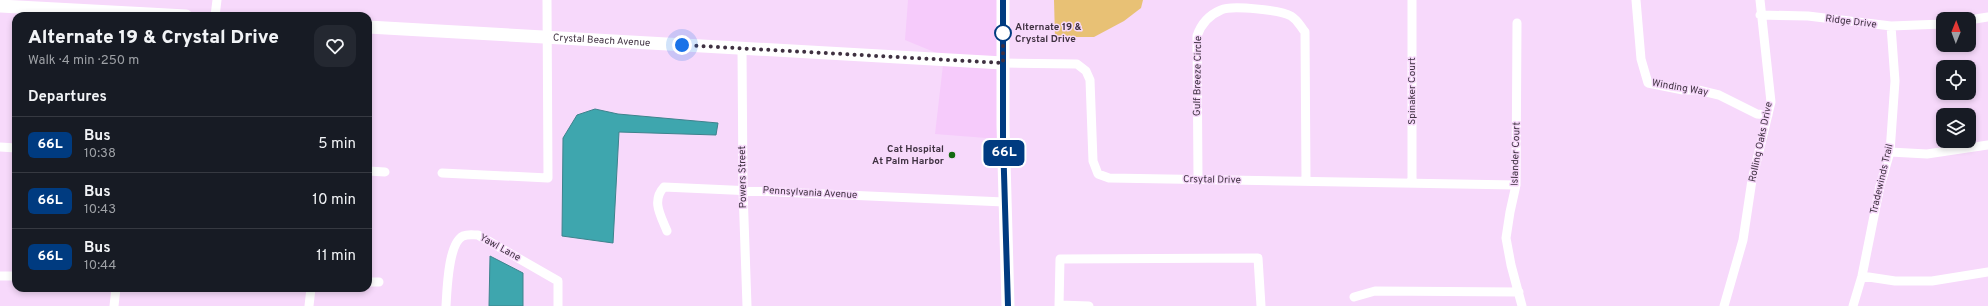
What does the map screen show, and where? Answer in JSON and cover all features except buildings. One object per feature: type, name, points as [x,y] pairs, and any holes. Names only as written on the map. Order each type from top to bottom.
[{"type":"street","points":[[216,12],[217,0]]},
{"type":"street","points":[[442,173],[548,178],[547,0]]},
{"type":"street","points":[[1003,0],[1004,202],[1008,306]]},
{"type":"street","name":"Spinaker Court","points":[[1412,0],[1412,182]]},
{"type":"street","name":"Winding Way","points":[[1636,0],[1641,59],[1648,83],[1683,90],[1698,90],[1719,95],[1757,114],[1768,115]]},
{"type":"street","name":"Rolling Oaks Drive","points":[[1724,306],[1743,240],[1752,180],[1771,102],[1770,80],[1760,15],[1760,0]]},
{"type":"street","points":[[0,6],[99,12]]},
{"type":"street","name":"Gulf Breeze Circle","points":[[1198,179],[1197,36],[1200,27],[1205,20],[1222,9],[1264,9],[1279,10],[1290,15],[1299,22],[1305,32],[1306,181]]},
{"type":"street","name":"Ridge Drive","points":[[1760,15],[1808,16],[1891,26],[1936,24]]},
{"type":"street","points":[[1976,19],[1988,17]]},
{"type":"street","name":"Islander Court","points":[[1517,23],[1516,185],[1506,238],[1511,265],[1522,306]]},
{"type":"street","name":"Crystal Beach Avenue","points":[[372,26],[1003,63]]},
{"type":"street","name":"Tradewinds Trail","points":[[1853,306],[1862,276],[1880,186],[1890,152],[1895,87],[1891,26]]},
{"type":"street","name":"Powers Street","points":[[742,48],[743,190],[747,306]]},
{"type":"street","name":"Crsytal Drive","points":[[1003,63],[1077,64],[1086,71],[1090,80],[1092,161],[1098,174],[1109,178],[1412,182],[1516,185]]},
{"type":"street","points":[[1890,152],[1927,154],[1988,145]]},
{"type":"street","points":[[0,147],[12,148]]},
{"type":"street","points":[[372,171],[385,172]]},
{"type":"street","name":"Pennsylvania Avenue","points":[[667,231],[656,205],[658,194],[664,187],[1004,202]]},
{"type":"street","name":"Yawl Lane","points":[[446,306],[454,246],[462,236],[470,234],[478,235],[558,281],[558,306]]},
{"type":"street","points":[[1089,306],[1059,305],[1060,259],[1258,258],[1261,306]]},
{"type":"street","points":[[1862,276],[1895,281],[1932,281],[1988,272]]},
{"type":"street","points":[[0,276],[12,276]]},
{"type":"street","points":[[372,282],[380,282]]},
{"type":"street","points":[[1354,298],[1375,291],[1519,292]]},
{"type":"street","points":[[114,306],[116,292]]},
{"type":"street","points":[[309,306],[311,292]]},
{"type":"shaded area","points":[[908,0],[998,0],[998,58],[939,54],[905,40]]},
{"type":"shaded area","points":[[1054,0],[1143,0],[1141,8],[1124,21],[1094,37],[1055,37]]},
{"type":"shaded area","points":[[943,65],[998,69],[999,139],[935,134]]},
{"type":"shaded area","points":[[595,109],[618,114],[718,123],[716,135],[619,132],[613,243],[562,236],[563,138],[577,115]]},
{"type":"shaded area","points":[[490,256],[523,273],[523,306],[489,306]]},
{"type":"bus line","name":"66L","points":[[1003,0],[1004,202],[1008,306]]},
{"type":"place","name":"Alternate 19 & Crystal Drive","points":[[1003,33]]},
{"type":"place","name":"Cat Hospital At Palm Harbor","points":[[952,155]]},
{"type":"route","points":[[682,45],[1003,63],[1003,31],[1003,33]]}]
